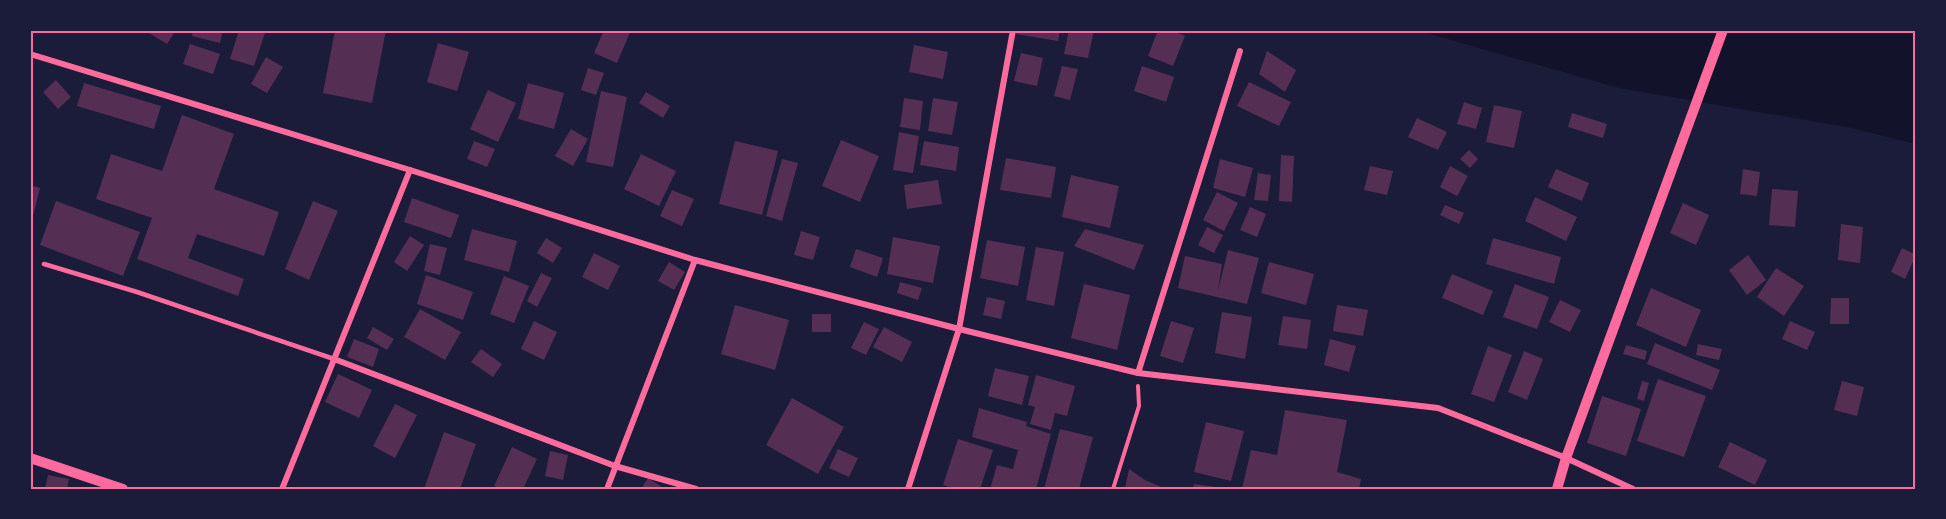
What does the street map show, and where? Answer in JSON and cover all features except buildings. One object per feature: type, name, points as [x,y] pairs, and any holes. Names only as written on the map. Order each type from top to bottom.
[{"type":"street","points":[[908,489],[959,329],[1013,30]]},
{"type":"street","points":[[1557,489],[1566,458],[1723,30]]},
{"type":"street","points":[[1138,373],[1240,51]]},
{"type":"street","points":[[30,54],[695,260],[959,329],[1138,373],[1438,408],[1566,458],[1633,489]]},
{"type":"street","points":[[282,489],[410,170]]},
{"type":"street","points":[[607,489],[695,260]]},
{"type":"street","points":[[334,359],[615,466],[696,489]]},
{"type":"street","points":[[30,458],[123,489]]},
{"type":"lane","points":[[44,264],[137,291],[334,359]]},
{"type":"path","points":[[1113,489],[1139,406],[1138,373]]},
{"type":"shaded area","points":[[1416,30],[1916,30],[1916,144],[1852,128],[1619,88]]}]
